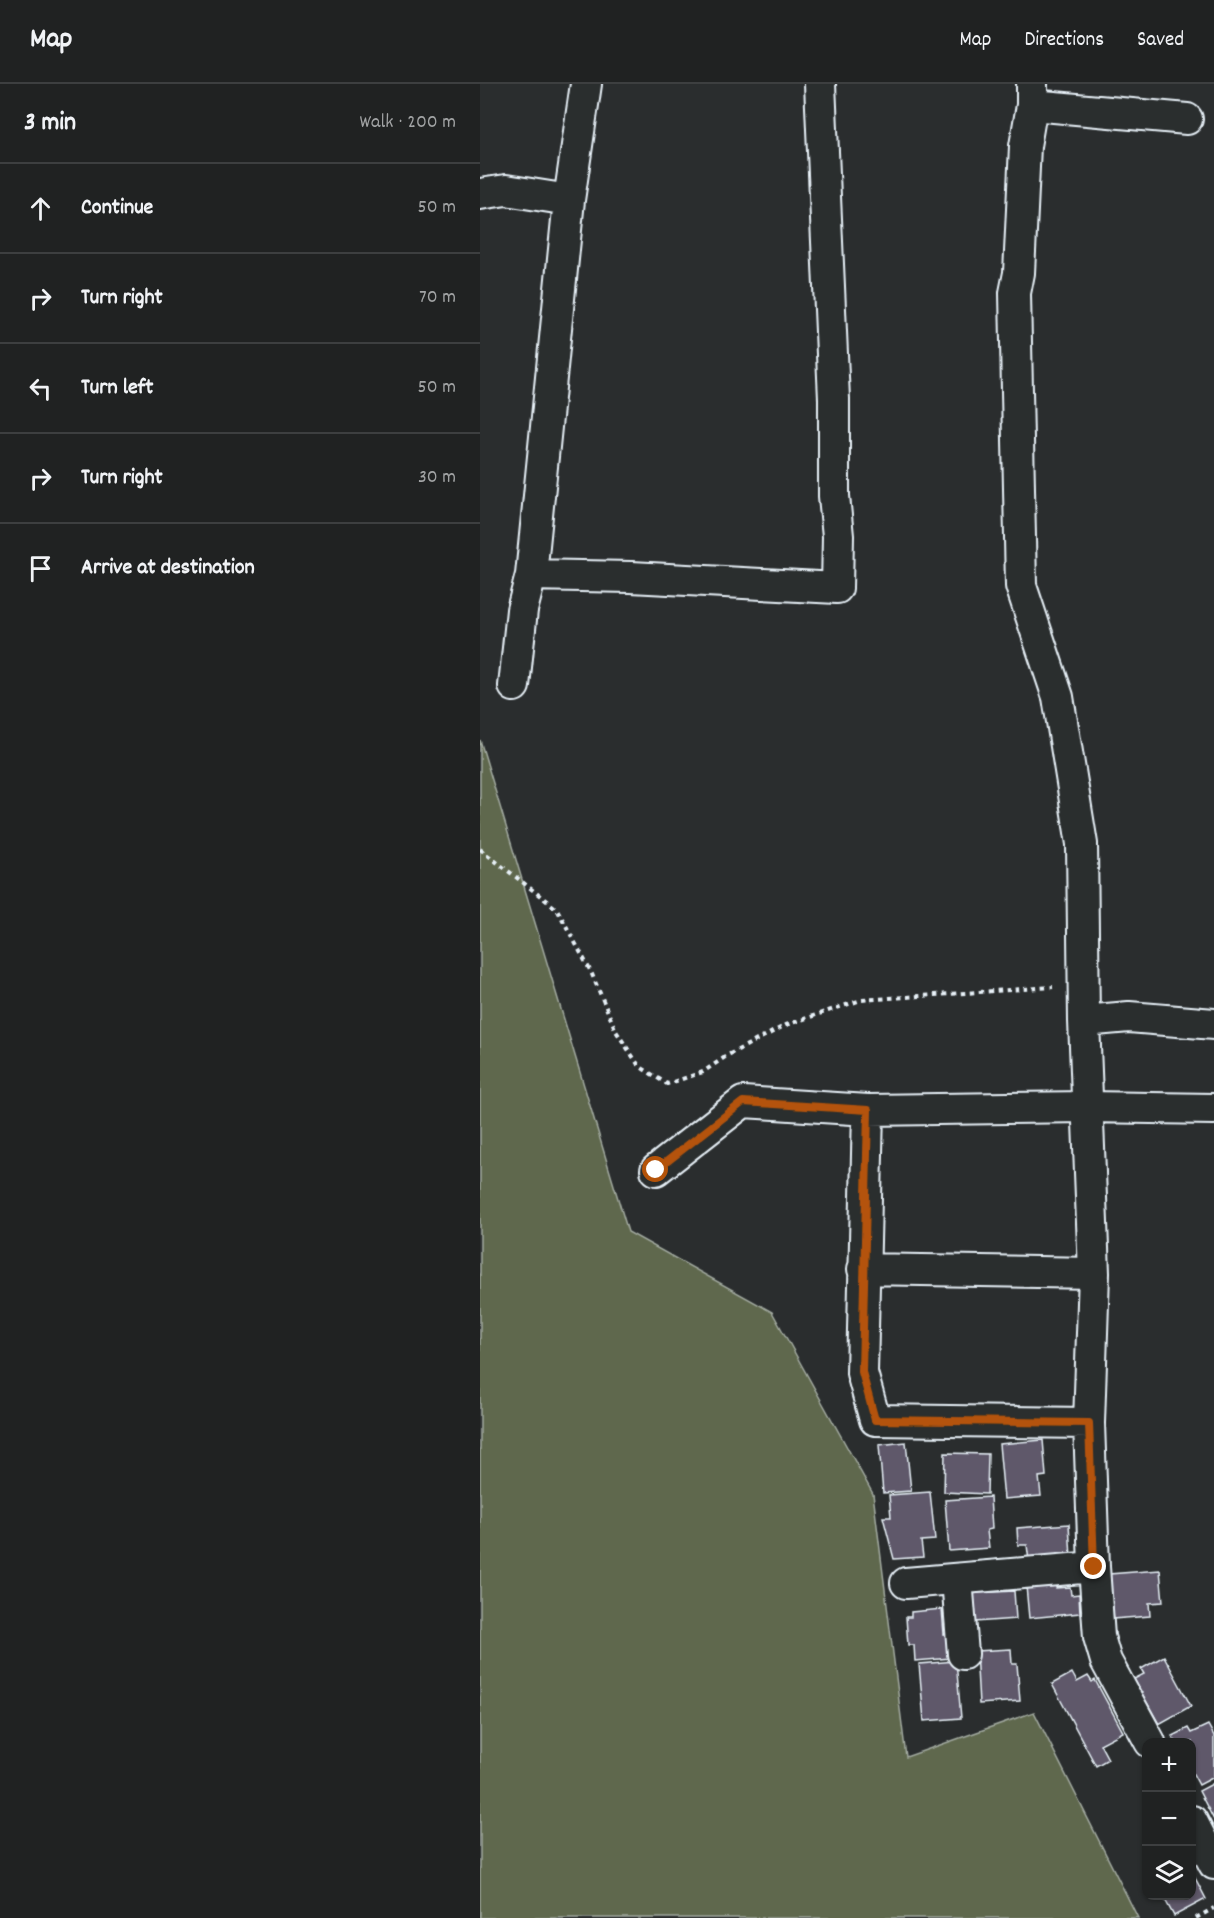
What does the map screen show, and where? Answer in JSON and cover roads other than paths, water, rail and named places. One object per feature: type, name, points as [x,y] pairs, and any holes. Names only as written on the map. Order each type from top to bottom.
[{"type":"street","points":[[514,686],[522,610],[531,575],[569,200],[586,84]]},
{"type":"street","points":[[531,575],[631,577],[837,588],[838,536],[834,496],[834,399],[820,84]]},
{"type":"street","points":[[1146,1738],[1106,1661],[1099,1637],[1089,1423],[1094,1273],[1084,1021],[1082,844],[1058,697],[1021,586],[1015,293],[1019,273],[1025,146],[1032,95],[1187,119]]},
{"type":"street","points":[[480,194],[506,190],[569,200]]},
{"type":"street","points":[[1084,1021],[1129,1017],[1214,1024]]},
{"type":"street","points":[[656,1170],[743,1102],[868,1110],[1088,1107],[1214,1109]]},
{"type":"street","points":[[868,1110],[862,1372],[875,1420],[1089,1423]]},
{"type":"street","points":[[864,1269],[1094,1273]]},
{"type":"street","points":[[906,1583],[1094,1567]]},
{"type":"street","points":[[957,1579],[963,1654]]},
{"type":"street","points":[[1196,1830],[1214,1864]]}]
